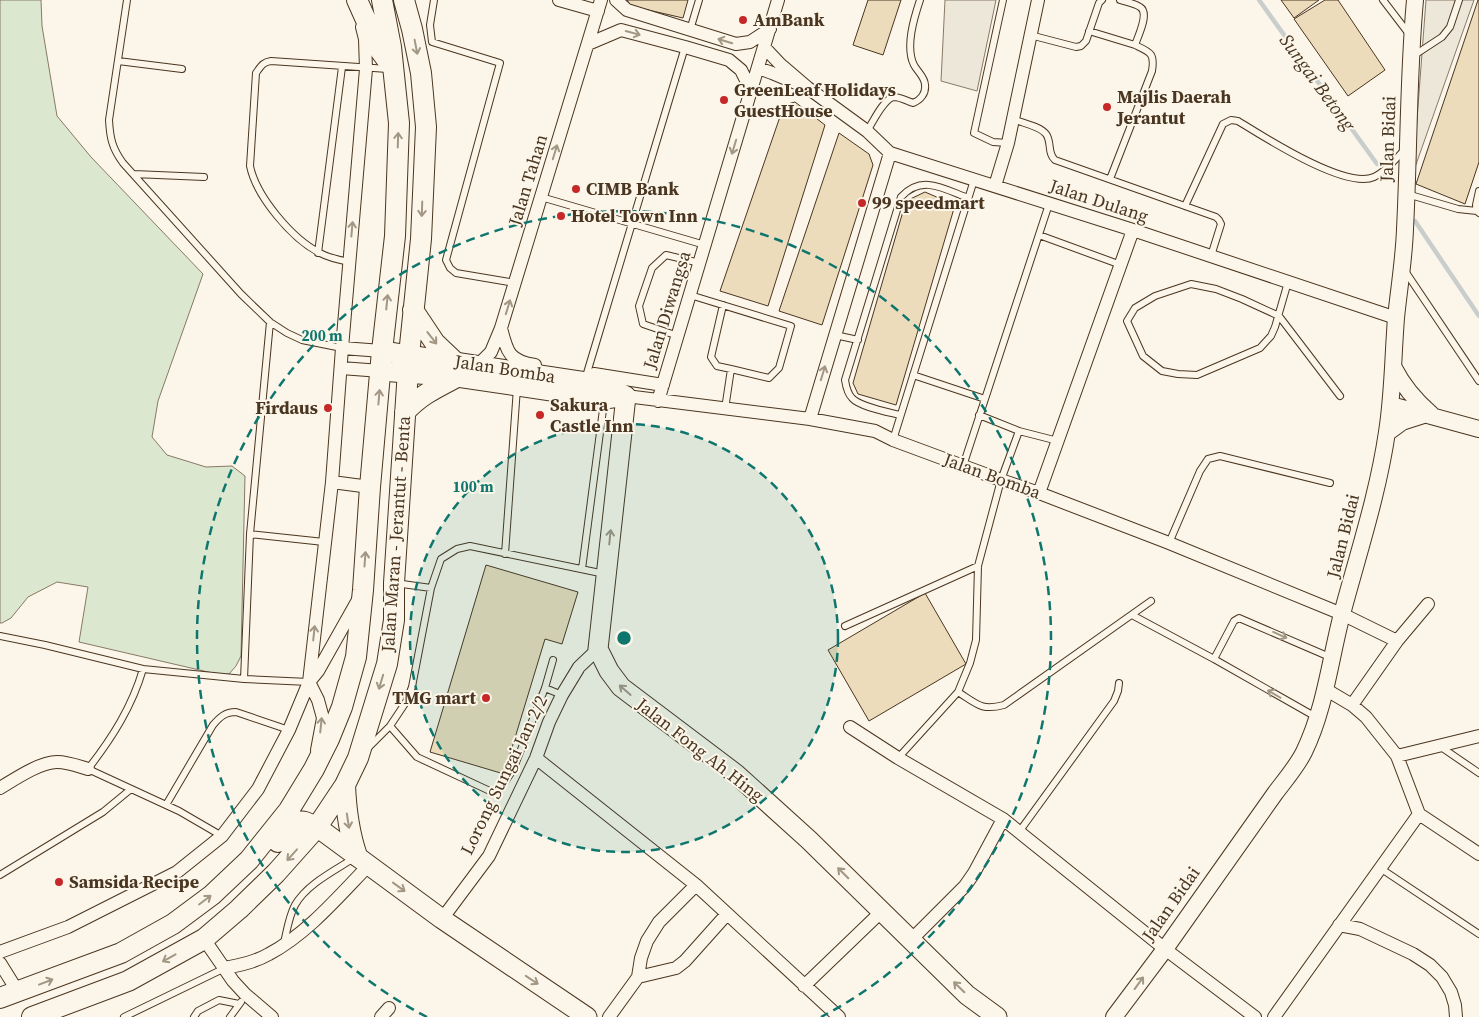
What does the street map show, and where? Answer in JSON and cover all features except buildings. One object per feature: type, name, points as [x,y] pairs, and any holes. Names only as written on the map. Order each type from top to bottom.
[{"type":"main road","points":[[357,0],[379,49],[394,69]]},
{"type":"main road","name":"Jalan Maran - Jerantut - Benta","points":[[9,995],[121,953],[173,924],[212,895],[249,860],[284,817],[330,739],[342,707],[356,657],[382,351],[394,236],[399,123],[391,46],[382,0]]},
{"type":"main road","name":"Jalan Maran - Jerantut - Benta","points":[[32,1017],[67,1007],[128,981],[204,938],[246,903],[317,827],[345,785],[358,758],[387,664],[394,620],[394,583],[408,364],[421,239],[426,127],[421,74],[412,28],[404,0]]},
{"type":"main road","points":[[405,412],[412,404],[456,370],[435,343],[414,310]]},
{"type":"main road","name":"Jalan Bomba","points":[[382,351],[408,364],[456,370],[517,385],[605,399],[626,396]]},
{"type":"main road","name":"Jalan Bomba","points":[[381,371],[408,364]]},
{"type":"main road","name":"Jalan Bomba","points":[[456,370],[478,365],[606,385],[626,396]]},
{"type":"main road","points":[[598,649],[626,396]]},
{"type":"main road","name":"Jalan Fong Ah Hing","points":[[598,649],[609,671],[621,687],[736,774],[809,840],[967,994],[997,1017]]},
{"type":"main road","points":[[345,785],[352,841],[363,860]]},
{"type":"main road","points":[[227,880],[235,882],[249,874],[294,825],[299,822],[305,822],[317,827],[442,918],[587,1017]]},
{"type":"street","points":[[0,952],[68,927],[177,872],[222,836],[258,790],[289,730],[309,682],[332,482],[366,68],[366,39],[357,0]]},
{"type":"street","points":[[559,0],[600,5]]},
{"type":"street","points":[[616,0],[627,10],[736,44],[750,42],[770,29]]},
{"type":"street","name":"Jalan Diwangsa","points":[[658,401],[778,0]]},
{"type":"street","points":[[995,186],[1008,143],[1038,0]]},
{"type":"street","name":"Jalan Bidai","points":[[1114,1017],[1304,753],[1317,718],[1342,614],[1373,501],[1383,457],[1391,405],[1396,318],[1402,268],[1411,36],[1415,0]]},
{"type":"street","name":"Jalan Tahan","points":[[478,365],[491,352],[501,328],[600,5]]},
{"type":"street","points":[[588,44],[620,30],[685,47],[729,60],[741,70],[751,90]]},
{"type":"street","name":"Jalan Dulang","points":[[764,47],[780,64],[808,88],[867,131],[890,153],[1134,230],[1396,318]]},
{"type":"street","name":"Jalan Dulang","points":[[758,68],[808,88]]},
{"type":"street","points":[[810,419],[890,153]]},
{"type":"street","points":[[1039,493],[1134,230]]},
{"type":"street","points":[[501,328],[506,348],[519,363],[663,385]]},
{"type":"street","points":[[342,348],[382,351]]},
{"type":"street","points":[[341,368],[381,371]]},
{"type":"street","points":[[1394,368],[1400,380],[1430,415]]},
{"type":"street","name":"Jalan Bomba","points":[[626,396],[810,419],[875,432],[1169,543],[1342,614],[1397,641]]},
{"type":"street","points":[[1391,405],[1479,429]]},
{"type":"street","points":[[1387,433],[1402,422],[1430,415]]},
{"type":"street","points":[[332,482],[370,487]]},
{"type":"street","points":[[309,682],[318,671],[363,590]]},
{"type":"street","points":[[1352,704],[1397,641],[1428,604]]},
{"type":"street","name":"Lorong Sungai Jan 2/2","points":[[442,918],[489,856],[536,758],[549,722],[562,695],[578,667],[598,649]]},
{"type":"street","points":[[309,682],[318,700],[323,718],[314,769]]},
{"type":"street","points":[[1325,689],[1352,704],[1366,717],[1397,756],[1419,814],[1479,854]]},
{"type":"street","points":[[850,727],[898,758],[1003,819],[1255,1017]]},
{"type":"street","points":[[1397,756],[1479,736]]},
{"type":"street","points":[[536,758],[696,885],[839,1017]]},
{"type":"street","points":[[0,788],[37,768],[55,762],[88,769]]},
{"type":"street","points":[[1274,1017],[1419,814]]},
{"type":"street","points":[[910,940],[964,886],[974,873],[1003,819]]},
{"type":"street","points":[[225,968],[248,963],[267,956],[283,946],[319,916],[363,860]]},
{"type":"street","points":[[609,1017],[638,977],[641,958],[647,941],[659,922],[696,885]]},
{"type":"street","points":[[804,986],[881,912]]},
{"type":"street","points":[[638,977],[676,968],[685,961],[727,914]]},
{"type":"street","points":[[1340,925],[1360,929],[1413,954],[1430,965],[1442,977],[1450,992],[1455,1005],[1456,1017]]},
{"type":"street","points":[[204,938],[225,968],[242,999],[272,1017]]},
{"type":"street","points":[[0,963],[9,995]]},
{"type":"lane","points":[[127,0],[109,120],[114,151],[241,294],[270,322],[302,340],[342,348]]},
{"type":"lane","points":[[434,0],[430,25],[432,42],[500,63],[446,260],[450,268],[456,273],[515,283]]},
{"type":"lane","points":[[690,30],[699,0]]},
{"type":"lane","points":[[867,131],[888,98],[895,97],[914,103],[922,98],[925,84],[911,55],[913,21],[920,0]]},
{"type":"lane","points":[[1003,0],[974,133],[993,142],[1008,143]]},
{"type":"lane","points":[[1030,35],[1076,47],[1081,46],[1086,41],[1099,3],[1102,0]]},
{"type":"lane","points":[[1120,0],[1143,9],[1145,16],[1134,45]]},
{"type":"lane","points":[[1383,0],[1411,36]]},
{"type":"lane","points":[[1411,58],[1442,37],[1450,27],[1459,0]]},
{"type":"lane","points":[[1089,31],[1150,52],[1154,60],[1152,71],[1110,179]]},
{"type":"lane","points":[[588,373],[685,47]]},
{"type":"lane","points":[[118,61],[182,69]]},
{"type":"lane","points":[[350,262],[336,260],[318,253],[296,236],[271,208],[252,178],[250,166],[256,74],[265,62],[271,61],[394,69]]},
{"type":"lane","points":[[318,253],[342,67]]},
{"type":"lane","points":[[1013,119],[1046,133],[1049,140],[1050,153],[1055,160],[1208,214],[1219,220],[1221,224],[1211,256]]},
{"type":"lane","points":[[1185,206],[1223,124],[1231,120],[1238,122],[1312,164],[1353,180],[1373,178],[1395,161],[1407,146]]},
{"type":"lane","points":[[134,174],[204,178]]},
{"type":"lane","points":[[893,440],[974,180]]},
{"type":"lane","points":[[900,415],[860,404],[851,398],[846,380],[901,196],[908,189],[919,184],[930,184],[968,198]]},
{"type":"lane","points":[[1406,194],[1458,209],[1478,212],[1476,205],[1479,190]]},
{"type":"lane","points":[[541,197],[705,245]]},
{"type":"lane","points":[[963,466],[1049,204]]},
{"type":"lane","points":[[1039,236],[1121,265]]},
{"type":"lane","points":[[678,336],[643,324],[639,306],[652,268],[666,255],[700,263]]},
{"type":"lane","points":[[1402,268],[1479,381]]},
{"type":"lane","points":[[1288,282],[1279,316],[1271,336],[1260,348],[1197,375],[1162,371],[1143,356],[1127,321],[1135,308],[1155,296],[1191,284],[1216,289],[1279,316],[1340,396]]},
{"type":"lane","points":[[690,295],[723,305],[791,326],[779,368],[769,378],[716,366],[711,357],[723,305]]},
{"type":"lane","points":[[244,678],[250,534],[270,322]]},
{"type":"lane","points":[[835,335],[858,340]]},
{"type":"lane","points":[[725,409],[731,369]]},
{"type":"lane","points":[[913,375],[985,398]]},
{"type":"lane","points":[[505,554],[517,385]]},
{"type":"lane","points":[[582,569],[605,399]]},
{"type":"lane","points":[[979,415],[1019,430],[1058,441]]},
{"type":"lane","points":[[898,758],[958,692],[970,663],[976,640],[978,566],[1000,480],[1019,430]]},
{"type":"lane","points":[[1169,543],[1200,471],[1208,459],[1220,456],[1330,483]]},
{"type":"lane","points":[[250,534],[324,542]]},
{"type":"lane","points":[[358,758],[390,726],[406,702],[412,686],[431,588],[442,559],[457,549],[470,546],[606,574]]},
{"type":"lane","points":[[845,626],[978,566]]},
{"type":"lane","points":[[394,583],[431,588]]},
{"type":"lane","points":[[958,692],[979,706],[990,708],[1004,705],[1151,601]]},
{"type":"lane","points":[[1132,615],[1317,718]]},
{"type":"lane","points":[[1214,659],[1234,621],[1239,618],[1332,658]]},
{"type":"lane","points":[[0,636],[143,669],[309,682]]},
{"type":"lane","points":[[390,726],[417,757],[492,792],[500,789],[513,770],[545,688],[553,660]]},
{"type":"lane","points":[[143,669],[138,689],[125,715],[106,746],[88,769],[166,806],[222,836]]},
{"type":"lane","points":[[1019,832],[1114,701],[1119,683]]},
{"type":"lane","points":[[545,688],[562,695]]},
{"type":"lane","points":[[166,806],[213,725],[221,716],[228,712],[236,712],[289,730]]},
{"type":"lane","points":[[1440,746],[1479,773]]},
{"type":"lane","points":[[0,875],[103,812],[131,789]]},
{"type":"lane","points":[[283,946],[293,910],[302,895],[317,883],[363,860]]},
{"type":"lane","points":[[1380,868],[1479,934]]},
{"type":"lane","points":[[124,1017],[225,968]]},
{"type":"lane","points":[[194,1017],[198,1011],[219,1000],[242,999]]},
{"type":"lane","points":[[230,1017],[242,999]]},
{"type":"green space","points":[[0,0],[41,0],[42,26],[57,116],[91,157],[203,274],[158,401],[152,437],[167,455],[206,467],[232,466],[245,476],[241,656],[229,674],[221,675],[79,642],[88,587],[57,582],[28,597],[11,618],[0,623]]},
{"type":"shaded area","points":[[945,0],[996,0],[977,91],[941,81]]},
{"type":"shaded area","points":[[1426,0],[1474,0],[1413,173]]},
{"type":"waterway","name":"Sungai Betong","points":[[1259,0],[1377,164]]},
{"type":"waterway","name":"Sungai Betong","points":[[1415,221],[1479,316]]},
{"type":"place","name":"AmBank","points":[[743,20]]},
{"type":"place","name":"GreenLeaf Holidays GuestHouse","points":[[724,100]]},
{"type":"place","name":"Majlis Daerah Jerantut","points":[[1107,107]]},
{"type":"place","name":"CIMB Bank","points":[[576,189]]},
{"type":"place","name":"99 speedmart","points":[[862,203]]},
{"type":"place","name":"Hotel Town Inn","points":[[561,216]]},
{"type":"place","name":"Firdaus","points":[[328,408]]},
{"type":"place","name":"Sakura Castle Inn","points":[[540,415]]},
{"type":"place","name":"TMG mart","points":[[486,698]]},
{"type":"place","name":"Samsida Recipe","points":[[59,882]]}]
